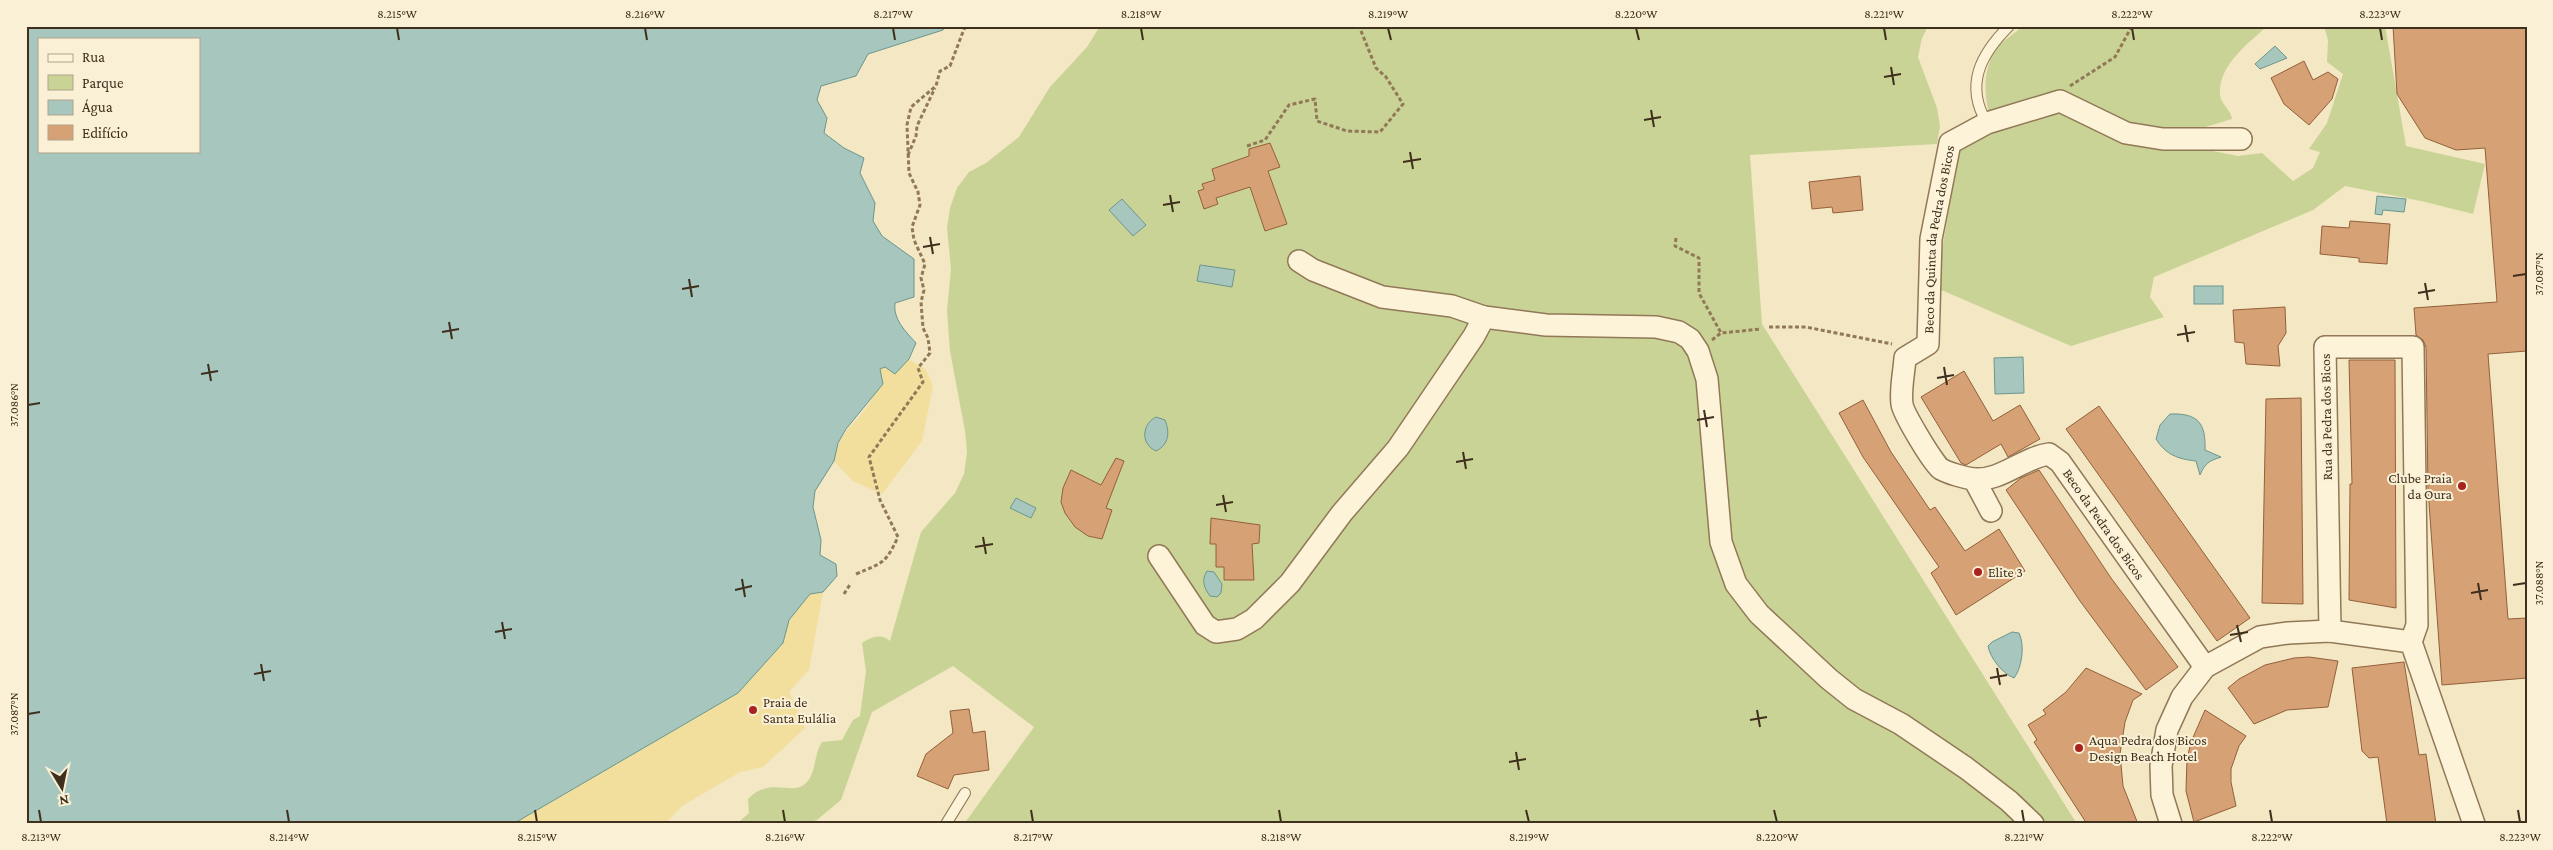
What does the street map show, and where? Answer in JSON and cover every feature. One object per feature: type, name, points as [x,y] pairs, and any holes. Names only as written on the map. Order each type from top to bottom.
[{"type":"street","name":"Beco da Quinta da Pedra dos Bicos","points":[[1905,358],[1928,344],[1931,240],[1950,143],[1987,123],[2060,101],[2126,133],[2163,138],[2241,139]]},
{"type":"street","points":[[1300,261],[1313,270],[1382,297],[1452,306],[1484,317],[1546,326],[1656,327],[1679,332],[1690,339],[1698,351],[1707,379],[1721,542],[1736,584],[1759,614],[1829,679],[1854,699],[1902,724],[1966,768],[2009,801],[2033,824]]},
{"type":"street","points":[[1160,556],[1205,625],[1216,632],[1237,630],[1254,619],[1290,582],[1342,513],[1398,448],[1474,336],[1484,317]]},
{"type":"street","name":"Rua da Pedra dos Bicos","points":[[2330,631],[2325,347],[2413,347],[2418,625],[2412,642]]},
{"type":"street","name":"Beco da Pedra dos Bicos","points":[[1905,358],[1902,405],[1911,426],[1940,469],[1974,479],[2006,473],[2034,456],[2049,454],[2060,462],[2206,667]]},
{"type":"street","points":[[1974,479],[1991,511]]},
{"type":"street","points":[[2171,824],[2162,795],[2161,766],[2167,730],[2182,697],[2206,667],[2260,638],[2288,633],[2330,631],[2412,642],[2474,824]]},
{"type":"lane","points":[[1987,123],[1980,111],[1978,73],[1985,53],[2009,26]]},
{"type":"lane","points":[[946,824],[966,793]]},
{"type":"path","points":[[907,158],[916,136],[916,126],[936,86],[940,71],[950,66],[964,29],[968,26]]},
{"type":"path","points":[[1247,146],[1265,140],[1289,105],[1315,99],[1318,121],[1347,131],[1380,132],[1386,127],[1403,104],[1386,77],[1376,68],[1359,26]]},
{"type":"path","points":[[2072,83],[2116,57],[2132,26]]},
{"type":"path","points":[[856,574],[882,563],[891,555],[898,537],[880,500],[868,457],[923,382],[918,368],[930,352],[928,338],[923,328],[921,302],[924,290],[921,278],[925,264],[914,240],[912,227],[920,205],[918,192],[909,173],[907,124],[911,107],[936,86]]},
{"type":"path","points":[[1676,238],[1675,246],[1699,258],[1699,293],[1721,333]]},
{"type":"path","points":[[1769,327],[1806,327],[1888,343],[1896,345],[1905,358]]},
{"type":"path","points":[[1698,351],[1721,333],[1761,329]]},
{"type":"path","points":[[844,594],[852,583]]},
{"type":"green space","points":[[1100,26],[1928,26],[1922,38],[1918,57],[1937,108],[1940,126],[1937,144],[1750,155],[1762,324],[2077,824],[964,824],[1034,727],[953,666],[872,712],[841,800],[817,820],[805,824],[741,824],[739,822],[749,813],[748,799],[756,792],[764,789],[772,787],[794,788],[805,784],[809,780],[822,742],[842,740],[853,720],[860,716],[866,671],[862,643],[876,637],[883,637],[890,641],[921,532],[955,493],[964,474],[967,452],[965,431],[950,351],[947,311],[951,269],[947,228],[950,208],[957,188],[969,172],[986,163],[1019,137],[1050,87],[1087,47]]},
{"type":"green space","points":[[2023,26],[2267,26],[2243,48],[2224,74],[2220,95],[2232,119],[2179,135],[2183,145],[2238,156],[2262,153],[2293,181],[2313,168],[2320,152],[2309,149],[2327,123],[2343,74],[2327,62],[2328,40],[2324,26],[2385,26],[2406,146],[2485,164],[2473,214],[2421,201],[2345,186],[2313,210],[2154,277],[2150,297],[2164,317],[2071,346],[1939,289],[1942,250],[1959,149],[1994,133],[1987,101],[1987,70],[1996,49]]},
{"type":"sand","points":[[909,359],[926,370],[933,386],[922,441],[882,494],[853,481],[834,461],[843,435],[869,404],[883,379],[879,369],[885,367],[895,374]]},
{"type":"sand","points":[[801,476],[811,593],[823,592],[809,670],[789,692],[805,728],[763,767],[740,772],[682,806],[665,824],[252,824]]},
{"type":"water","points":[[26,26],[946,26],[943,30],[868,54],[856,76],[821,86],[817,100],[827,118],[824,133],[844,148],[864,158],[860,173],[875,203],[873,221],[882,236],[914,259],[914,297],[895,303],[895,309],[898,320],[916,343],[909,359],[895,374],[885,367],[880,369],[883,384],[846,429],[838,443],[834,461],[815,491],[813,507],[821,540],[820,555],[836,564],[837,576],[823,592],[810,594],[789,620],[783,643],[738,693],[513,824],[26,824]]},
{"type":"water","points":[[2275,46],[2287,58],[2260,69],[2255,64]]},
{"type":"water","points":[[2377,196],[2406,199],[2404,212],[2383,210],[2382,215],[2375,214]]},
{"type":"water","points":[[1122,199],[1146,225],[1133,236],[1109,210]]},
{"type":"water","points":[[1200,265],[1235,270],[1232,287],[1197,281]]},
{"type":"water","points":[[2194,286],[2223,286],[2223,304],[2194,304]]},
{"type":"water","points":[[2023,357],[2024,393],[1995,394],[1994,358]]},
{"type":"water","points":[[2170,414],[2187,415],[2194,418],[2202,426],[2205,450],[2221,457],[2208,463],[2200,475],[2196,461],[2173,455],[2164,449],[2156,439],[2160,425]]},
{"type":"water","points":[[1156,417],[1165,420],[1168,434],[1164,445],[1156,451],[1147,444],[1145,434],[1148,424]]},
{"type":"water","points":[[1016,498],[1036,508],[1031,518],[1010,508]]},
{"type":"water","points":[[1207,571],[1214,572],[1222,584],[1221,593],[1217,597],[1210,596],[1205,587],[1204,578]]},
{"type":"water","points":[[2012,632],[2019,633],[2022,644],[2021,663],[2014,678],[1998,665],[1991,656],[1988,646]]},
{"type":"building","name":"Clube Praia da Oura","points":[[2393,26],[2527,26],[2527,351],[2488,354],[2508,619],[2527,618],[2527,678],[2442,685],[2428,489],[2426,347],[2423,340],[2416,335],[2414,308],[2497,302],[2485,148],[2456,150],[2425,138],[2397,94]]},
{"type":"building","points":[[2304,61],[2313,80],[2328,72],[2338,79],[2332,99],[2309,125],[2284,104],[2271,78]]},
{"type":"building","points":[[1270,143],[1280,167],[1268,171],[1287,224],[1265,231],[1250,187],[1216,198],[1218,204],[1204,209],[1198,191],[1204,189],[1202,184],[1215,180],[1212,169],[1249,156],[1249,149]]},
{"type":"building","points":[[1860,176],[1863,210],[1833,213],[1832,207],[1812,209],[1809,182]]},
{"type":"building","points":[[2350,221],[2390,224],[2387,264],[2359,262],[2359,258],[2320,254],[2322,226],[2349,228]]},
{"type":"building","points":[[2285,307],[2286,333],[2278,346],[2280,366],[2246,364],[2244,343],[2235,342],[2233,310]]},
{"type":"building","points":[[2349,360],[2395,360],[2396,608],[2349,600],[2350,484],[2352,484]]},
{"type":"building","points":[[1964,371],[1993,421],[2020,405],[2040,439],[2008,457],[2001,444],[1966,465],[1961,463],[1921,397]]},
{"type":"building","points":[[2301,398],[2303,604],[2262,603],[2266,399]]},
{"type":"building","points":[[1863,400],[1891,452],[1930,510],[1935,507],[1965,551],[1999,529],[2025,571],[1956,615],[1931,573],[1939,567],[1863,457],[1839,413]]},
{"type":"building","points":[[2099,406],[2250,618],[2217,641],[2066,429]]},
{"type":"building","points":[[1116,458],[1124,461],[1106,508],[1112,510],[1102,539],[1088,536],[1075,527],[1065,513],[1061,502],[1063,488],[1071,470],[1101,485]]},
{"type":"building","points":[[2039,470],[2111,578],[2178,667],[2146,690],[2080,601],[2006,490],[2021,478]]},
{"type":"building","points":[[1211,518],[1260,525],[1259,543],[1252,544],[1254,580],[1224,580],[1224,567],[1216,567],[1216,544],[1210,544]]},
{"type":"building","points":[[2309,657],[2338,661],[2328,707],[2287,710],[2254,724],[2228,688],[2239,679],[2265,665],[2294,658]]},
{"type":"building","points":[[2404,662],[2419,755],[2426,754],[2436,824],[2387,824],[2378,757],[2369,758],[2362,751],[2352,668]]},
{"type":"building","name":"Aqua Pedra dos Bicos Design Beach Hotel","points":[[2086,668],[2142,694],[2133,700],[2125,722],[2120,754],[2123,786],[2138,824],[2087,824],[2034,742],[2037,740],[2028,725],[2046,714],[2043,710],[2066,692]]},
{"type":"building","points":[[969,709],[973,733],[985,731],[989,770],[954,775],[948,789],[917,776],[926,754],[953,733],[950,711]]},
{"type":"building","points":[[2205,710],[2246,736],[2239,746],[2231,769],[2231,782],[2236,806],[2194,822],[2186,791],[2187,759],[2191,742]]},
{"type":"place","name":"Clube Praia da Oura","points":[[2462,486]]},
{"type":"place","name":"Elite 3","points":[[1978,572]]},
{"type":"place","name":"Praia de Santa Eulália","points":[[753,710]]},
{"type":"place","name":"Aqua Pedra dos Bicos Design Beach Hotel","points":[[2079,748]]}]
